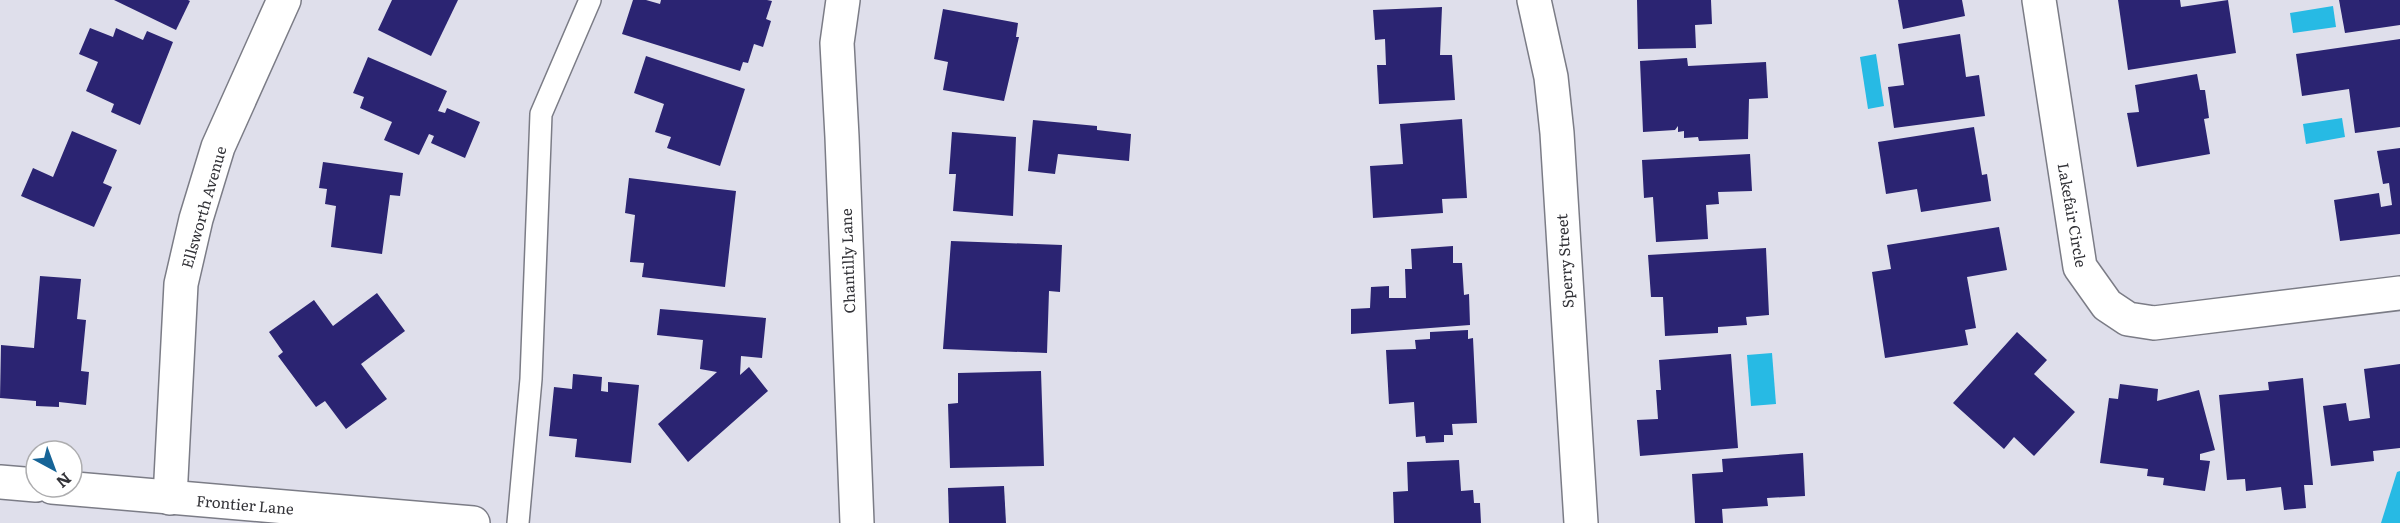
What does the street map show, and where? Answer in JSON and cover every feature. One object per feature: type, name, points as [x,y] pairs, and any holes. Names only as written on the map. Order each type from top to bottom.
[{"type":"street","name":"Ellsworth Avenue","points":[[170,498],[181,284],[196,219],[218,147],[284,0]]},
{"type":"street","name":"Chantilly Lane","points":[[843,0],[837,44],[857,523]]},
{"type":"street","name":"Sperry Street","points":[[1534,0],[1551,77],[1557,133],[1581,523]]},
{"type":"street","name":"Lakefair Circle","points":[[2039,0],[2079,267],[2107,305],[2128,319],[2154,323],[2400,293]]},
{"type":"street","points":[[0,482],[24,484]]},
{"type":"street","name":"Frontier Lane","points":[[84,490],[473,523]]},
{"type":"lane","points":[[518,523],[531,379],[541,114],[590,0]]},
{"type":"water","points":[[2333,6],[2336,27],[2293,33],[2290,13]]},
{"type":"water","points":[[1876,54],[1884,106],[1868,109],[1860,57]]},
{"type":"water","points":[[2342,118],[2345,137],[2306,144],[2303,124]]},
{"type":"water","points":[[1772,353],[1776,404],[1751,406],[1747,355]]},
{"type":"water","points":[[2400,471],[2400,523],[2381,523],[2397,472]]},
{"type":"building","points":[[114,0],[188,0],[190,1],[176,30]]},
{"type":"building","points":[[392,0],[458,0],[431,56],[378,30]]},
{"type":"building","points":[[633,0],[646,0],[660,4],[661,0],[767,0],[772,1],[766,19],[771,21],[763,47],[754,44],[748,63],[743,62],[740,71],[622,34]]},
{"type":"building","points":[[1637,0],[1711,0],[1712,24],[1695,25],[1696,48],[1638,49]]},
{"type":"building","points":[[1898,0],[1962,0],[1965,16],[1903,29]]},
{"type":"building","points":[[2118,0],[2180,0],[2181,7],[2228,0],[2236,53],[2128,70]]},
{"type":"building","points":[[2339,0],[2400,0],[2400,25],[2345,33]]},
{"type":"building","points":[[1442,7],[1440,55],[1452,55],[1455,100],[1379,104],[1377,65],[1386,65],[1385,39],[1375,40],[1373,10]]},
{"type":"building","points":[[943,9],[1018,23],[1016,37],[1019,37],[1004,101],[943,90],[948,62],[934,59]]},
{"type":"building","points":[[90,28],[113,37],[116,28],[143,40],[147,31],[173,42],[140,125],[111,112],[114,104],[86,91],[98,62],[79,54]]},
{"type":"building","points":[[1960,34],[1966,77],[1979,75],[1985,116],[1894,128],[1888,87],[1904,85],[1898,44]]},
{"type":"building","points":[[2400,39],[2400,127],[2355,133],[2349,89],[2302,96],[2296,54]]},
{"type":"building","points":[[646,56],[745,89],[720,166],[667,148],[671,137],[655,132],[664,104],[634,93]]},
{"type":"building","points":[[368,57],[447,91],[438,111],[445,113],[447,108],[480,122],[465,158],[431,143],[434,136],[429,134],[419,155],[384,140],[392,122],[360,108],[364,97],[353,93]]},
{"type":"building","points":[[1687,58],[1688,66],[1766,62],[1768,98],[1749,99],[1748,139],[1699,141],[1698,137],[1684,138],[1684,131],[1678,132],[1678,126],[1675,130],[1643,132],[1640,61]]},
{"type":"building","points":[[2197,74],[2200,90],[2205,90],[2209,118],[2204,119],[2210,154],[2137,167],[2127,113],[2139,112],[2135,85]]},
{"type":"building","points":[[1462,119],[1467,198],[1442,199],[1443,213],[1373,218],[1370,166],[1403,164],[1400,124]]},
{"type":"building","points":[[1033,120],[1097,126],[1097,130],[1131,134],[1129,161],[1058,154],[1055,174],[1028,171]]},
{"type":"building","points":[[1974,127],[1982,175],[1987,174],[1991,201],[1921,212],[1917,189],[1886,194],[1878,142]]},
{"type":"building","points":[[72,131],[117,150],[103,183],[112,187],[94,227],[21,196],[33,168],[53,177]]},
{"type":"building","points":[[952,132],[1016,137],[1013,216],[953,211],[956,174],[949,174]]},
{"type":"building","points":[[2400,148],[2400,234],[2340,241],[2334,200],[2379,193],[2381,207],[2392,205],[2389,183],[2383,184],[2377,151]]},
{"type":"building","points":[[1750,154],[1752,191],[1718,192],[1719,204],[1706,205],[1708,239],[1656,242],[1653,197],[1644,198],[1642,160]]},
{"type":"building","points":[[323,162],[403,173],[400,196],[390,195],[382,254],[331,247],[336,206],[325,204],[327,189],[319,188]]},
{"type":"building","points":[[629,178],[736,191],[725,287],[642,277],[644,263],[630,262],[635,215],[625,213]]},
{"type":"building","points":[[1999,227],[2007,270],[1967,277],[1976,328],[1965,330],[1968,345],[1885,358],[1872,272],[1891,269],[1887,245]]},
{"type":"building","points":[[951,241],[1062,245],[1060,292],[1049,291],[1047,353],[943,349]]},
{"type":"building","points":[[1453,246],[1453,263],[1462,263],[1464,295],[1469,294],[1470,325],[1351,334],[1351,309],[1370,308],[1371,287],[1389,286],[1389,298],[1406,298],[1405,269],[1412,269],[1411,249]]},
{"type":"building","points":[[1766,248],[1769,315],[1746,317],[1747,325],[1718,327],[1718,333],[1665,336],[1663,297],[1651,297],[1648,255]]},
{"type":"building","points":[[40,276],[81,279],[77,319],[86,320],[81,371],[89,372],[86,405],[59,402],[59,407],[36,406],[36,401],[0,398],[1,345],[34,348]]},
{"type":"building","points":[[377,293],[405,331],[361,364],[387,399],[346,429],[325,401],[316,407],[278,356],[283,352],[269,332],[314,300],[333,326]]},
{"type":"building","points":[[660,309],[766,318],[762,358],[741,356],[740,375],[749,367],[768,391],[688,462],[658,424],[717,372],[700,369],[703,340],[657,335]]},
{"type":"building","points":[[1468,330],[1468,339],[1473,338],[1477,423],[1452,424],[1453,435],[1444,435],[1444,442],[1426,443],[1425,436],[1416,437],[1414,402],[1389,404],[1386,350],[1416,349],[1415,340],[1430,339],[1430,332]]},
{"type":"building","points":[[2017,332],[2047,360],[2034,374],[2075,412],[2034,456],[2014,437],[2004,449],[1953,403]]},
{"type":"building","points":[[1731,354],[1738,448],[1640,456],[1637,420],[1658,419],[1656,390],[1661,390],[1659,360]]},
{"type":"building","points":[[2400,364],[2400,448],[2373,451],[2374,461],[2331,466],[2323,406],[2346,403],[2349,421],[2370,418],[2364,369]]},
{"type":"building","points":[[1041,371],[1044,466],[950,468],[948,404],[958,403],[958,373]]},
{"type":"building","points":[[573,374],[602,377],[601,391],[608,392],[608,382],[639,385],[631,463],[575,457],[577,439],[549,436],[554,387],[572,389]]},
{"type":"building","points":[[2303,378],[2313,485],[2304,485],[2306,508],[2284,510],[2281,487],[2246,491],[2245,479],[2227,480],[2219,395],[2269,390],[2268,382]]},
{"type":"building","points":[[2120,384],[2158,389],[2157,401],[2199,390],[2215,450],[2200,454],[2200,460],[2210,461],[2205,491],[2163,485],[2164,478],[2147,476],[2148,469],[2100,463],[2109,398],[2118,399]]},
{"type":"building","points":[[1803,453],[1805,496],[1767,498],[1768,506],[1722,509],[1723,523],[1695,523],[1692,474],[1723,472],[1722,459]]},
{"type":"building","points":[[1459,460],[1461,491],[1473,490],[1474,503],[1480,503],[1481,523],[1394,523],[1393,492],[1408,491],[1407,462]]},
{"type":"building","points":[[1004,486],[1006,523],[949,523],[948,488]]}]
